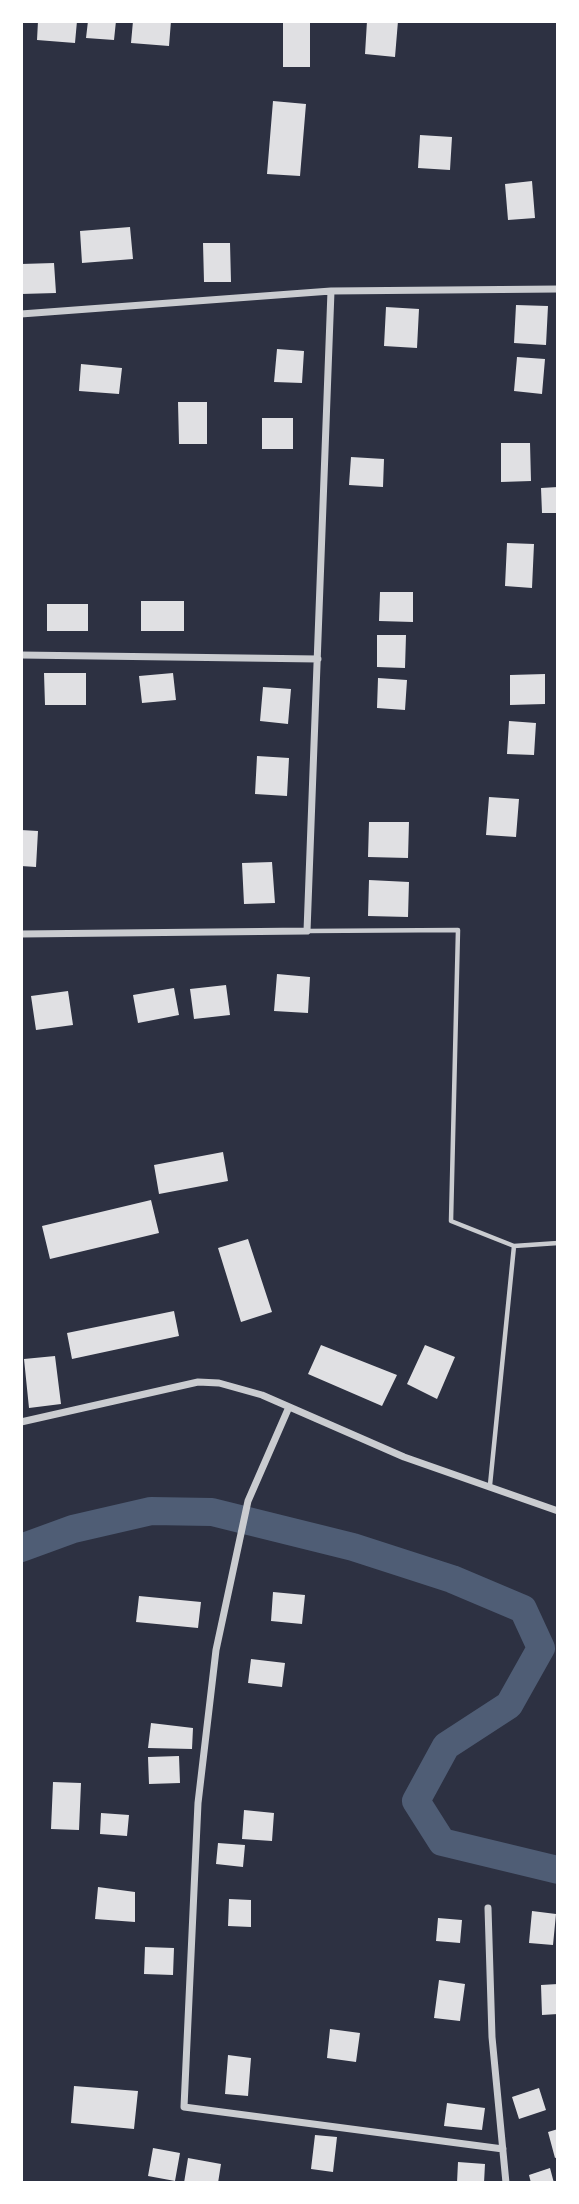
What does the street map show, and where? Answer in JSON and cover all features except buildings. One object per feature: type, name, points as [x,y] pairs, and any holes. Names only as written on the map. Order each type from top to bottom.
[{"type":"street","points":[[21,314],[331,291],[558,289]]},
{"type":"street","points":[[21,934],[307,932],[331,291]]},
{"type":"street","points":[[21,655],[318,659]]},
{"type":"street","points":[[21,1422],[198,1382],[219,1383],[289,1407],[404,1457],[558,1511]]},
{"type":"street","points":[[289,1407],[248,1501],[216,1650],[198,1803],[184,2107],[503,2150]]},
{"type":"street","points":[[488,1908],[492,2036],[506,2183]]},
{"type":"lane","points":[[307,932],[458,930],[451,1221],[514,1246],[558,1243]]},
{"type":"lane","points":[[490,1485],[514,1246]]},
{"type":"waterway","points":[[21,1548],[73,1529],[151,1511],[212,1512],[353,1547],[452,1579],[523,1609],[541,1648],[509,1705],[446,1746],[416,1801],[442,1842],[558,1870]]}]
